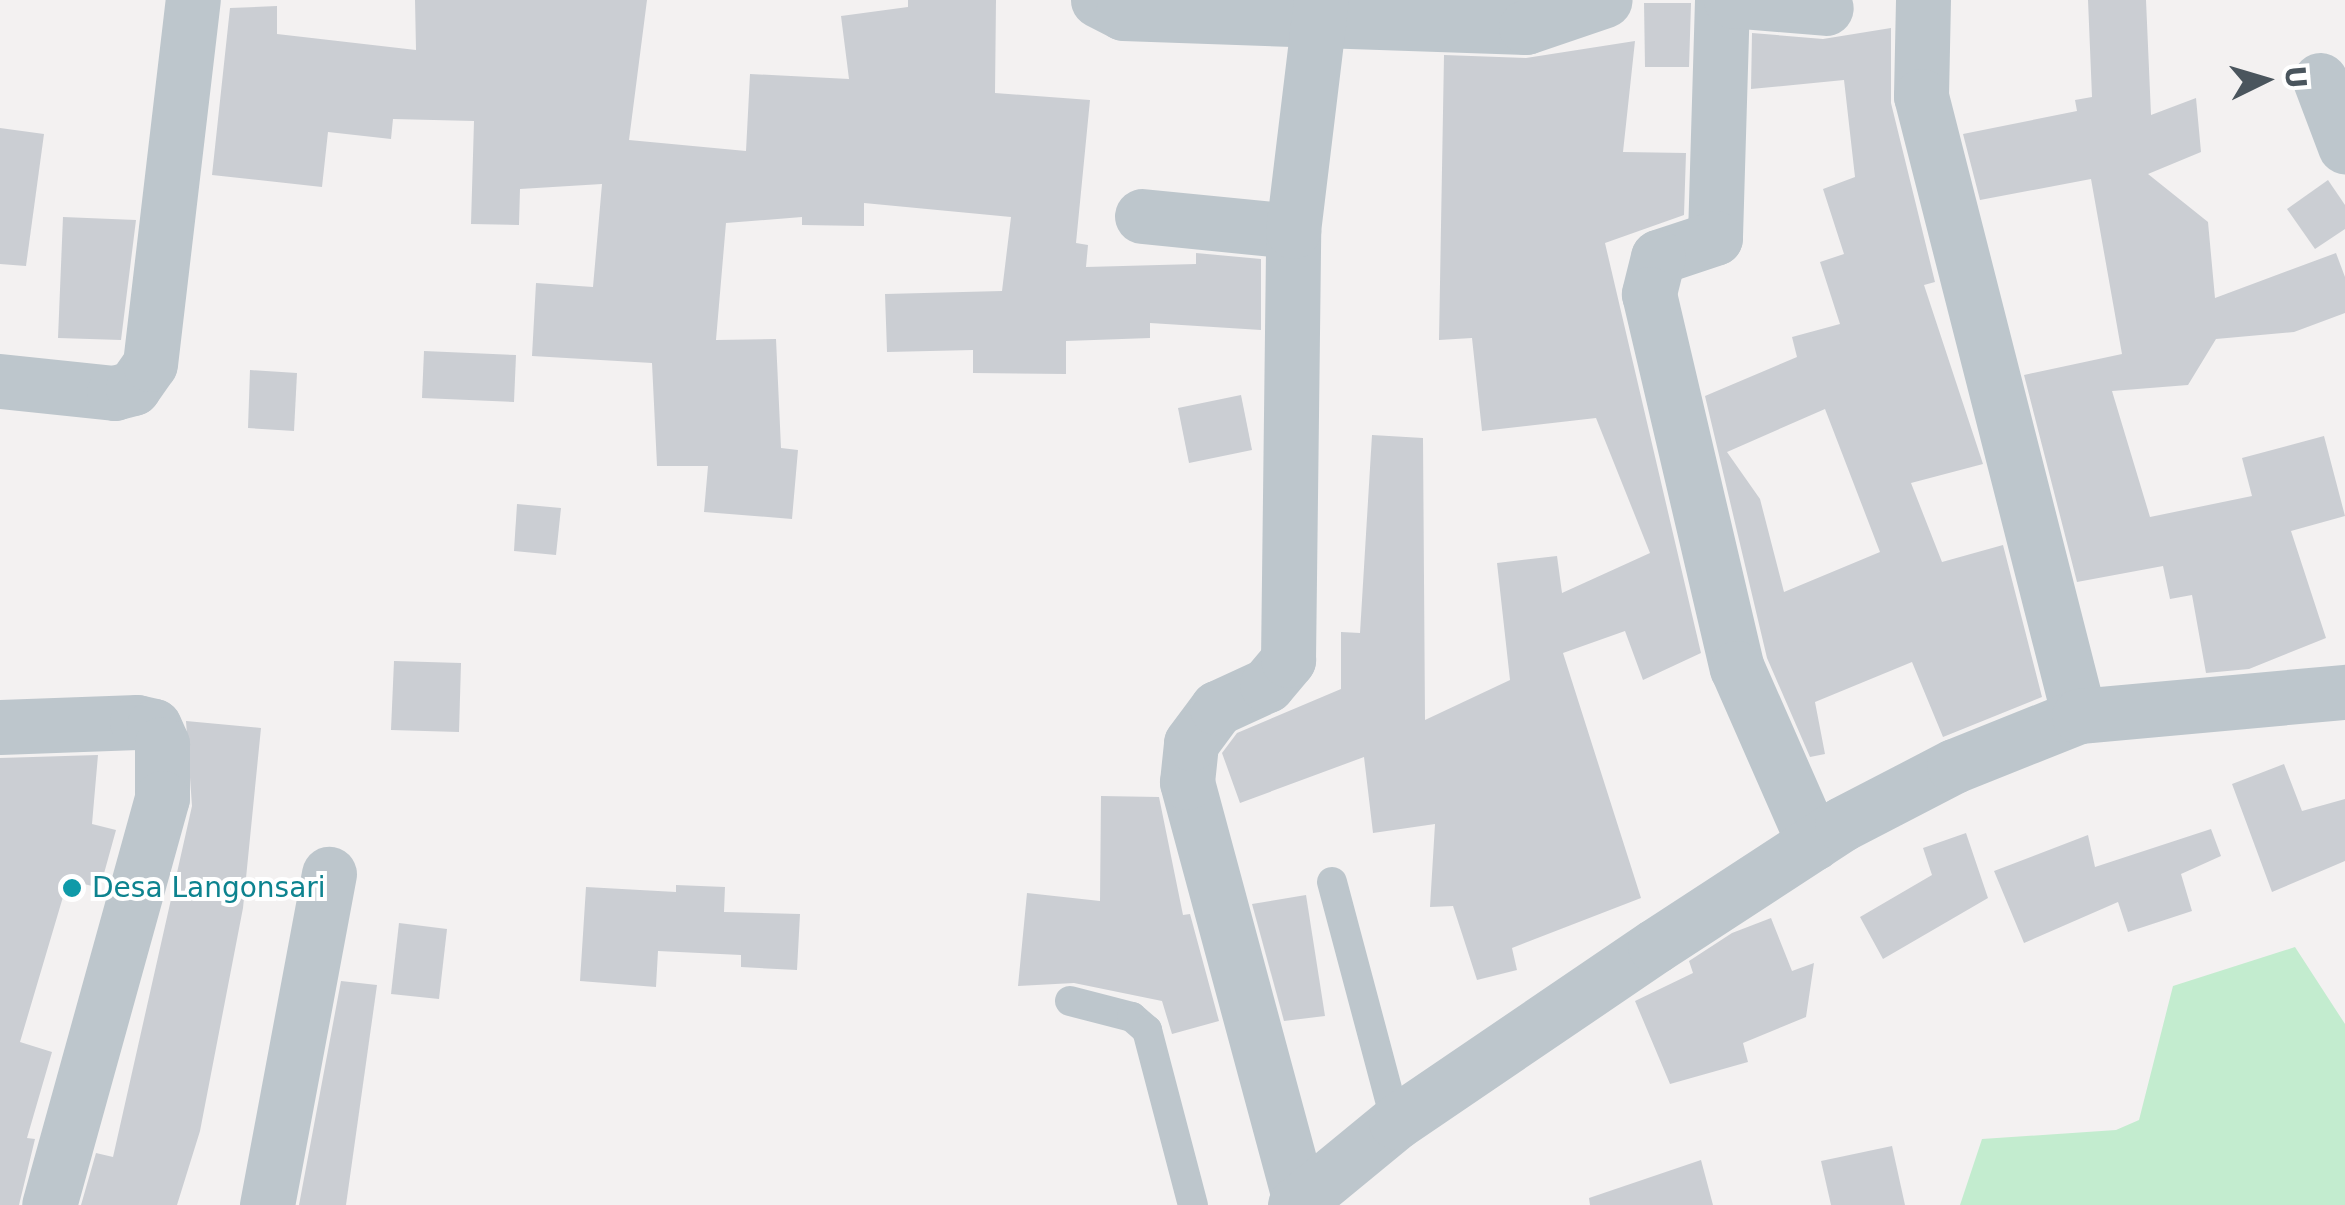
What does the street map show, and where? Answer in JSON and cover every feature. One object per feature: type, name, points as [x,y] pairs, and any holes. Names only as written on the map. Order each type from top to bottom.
[{"type":"street","points":[[0,381],[114,393],[143,378],[194,0]]},
{"type":"street","points":[[1098,0],[1123,13],[1320,11],[1526,27],[1605,0]]},
{"type":"street","points":[[1722,0],[1715,238],[1658,257],[1649,294],[1737,668],[1814,843]]},
{"type":"street","points":[[1731,0],[1826,8]]},
{"type":"street","points":[[1924,0],[1921,96],[2079,716]]},
{"type":"street","points":[[1320,11],[1293,231],[1288,660],[1266,685],[1217,708],[1191,743],[1188,782],[1298,1203],[1396,1122],[1814,843],[1954,766],[2079,716],[2345,692]]},
{"type":"street","points":[[2320,80],[2345,146]]},
{"type":"street","points":[[1142,216],[1293,231]]},
{"type":"street","points":[[0,727],[137,722],[154,726],[162,744],[162,798],[49,1205]]},
{"type":"street","points":[[267,1205],[329,874]]},
{"type":"lane","points":[[1332,882],[1396,1122]]},
{"type":"lane","points":[[1070,1002],[1132,1017],[1148,1030],[1192,1205]]},
{"type":"green space","points":[[2295,947],[2345,1024],[2345,1205],[1960,1205],[1982,1139],[2116,1130],[2139,1120],[2173,986]]},
{"type":"building","points":[[415,0],[647,0],[629,140],[746,151],[750,74],[849,79],[841,16],[908,7],[908,0],[996,0],[995,93],[1090,100],[1076,243],[1088,245],[1086,267],[1196,264],[1196,253],[1261,259],[1261,330],[1150,323],[1150,338],[1066,341],[1066,374],[973,373],[973,350],[887,352],[885,294],[1002,291],[1011,217],[864,203],[864,226],[802,225],[802,217],[726,223],[716,340],[776,339],[781,448],[798,450],[792,519],[704,512],[708,466],[657,466],[652,363],[532,356],[536,283],[593,287],[602,184],[520,189],[519,225],[471,224],[474,121],[393,119],[391,139],[328,132],[322,187],[212,175],[230,8],[277,6],[277,34],[416,50]]},
{"type":"building","points":[[2088,0],[2146,0],[2151,115],[2196,98],[2201,152],[2148,174],[2208,222],[2215,298],[2336,253],[2345,277],[2345,313],[2294,332],[2216,339],[2188,385],[2112,391],[2150,517],[2252,496],[2242,458],[2324,436],[2345,516],[2291,531],[2326,638],[2249,669],[2206,673],[2192,595],[2170,599],[2163,566],[2077,582],[2024,375],[2122,354],[2091,179],[1980,200],[1963,134],[2077,111],[2075,100],[2092,97]]},
{"type":"building","points":[[1644,3],[1691,3],[1689,67],[1645,67]]},
{"type":"building","points":[[1891,28],[1891,103],[1935,282],[1924,285],[1983,464],[1911,483],[1942,562],[2003,545],[2042,697],[1943,737],[1912,662],[1815,702],[1825,754],[1810,757],[1767,658],[1705,396],[1797,357],[1792,337],[1840,324],[1820,262],[1844,254],[1823,189],[1855,177],[1844,80],[1751,89],[1752,33],[1823,39]],"holes":[[[1825,409],[1880,552],[1784,592],[1760,499],[1727,452]]]},
{"type":"building","points":[[1635,41],[1623,152],[1686,153],[1684,215],[1605,243],[1701,653],[1643,680],[1625,631],[1563,653],[1641,898],[1512,948],[1517,970],[1477,980],[1453,906],[1430,907],[1435,824],[1373,833],[1364,757],[1240,803],[1222,753],[1237,733],[1341,689],[1341,632],[1360,633],[1372,435],[1423,438],[1425,720],[1510,680],[1497,563],[1557,556],[1562,593],[1650,553],[1596,418],[1482,431],[1472,338],[1439,340],[1444,55],[1526,58]]},
{"type":"building","points":[[0,128],[44,134],[26,266],[0,264]]},
{"type":"building","points":[[2328,180],[2345,205],[2345,229],[2315,249],[2287,209]]},
{"type":"building","points":[[63,217],[136,220],[121,340],[58,338]]},
{"type":"building","points":[[424,351],[516,355],[514,402],[422,398]]},
{"type":"building","points":[[250,370],[297,373],[294,431],[248,428]]},
{"type":"building","points":[[1241,395],[1252,450],[1189,463],[1178,408]]},
{"type":"building","points":[[517,504],[561,508],[556,555],[514,551]]},
{"type":"building","points":[[394,661],[461,663],[459,732],[391,730]]},
{"type":"building","points":[[186,721],[261,728],[243,908],[200,1131],[177,1205],[81,1205],[96,1153],[113,1157],[192,806]]},
{"type":"building","points":[[98,755],[92,824],[116,830],[100,888],[68,880],[20,1042],[52,1052],[27,1138],[35,1139],[19,1205],[0,1205],[0,758]]},
{"type":"building","points":[[2284,764],[2302,811],[2345,799],[2345,861],[2272,892],[2232,784]]},
{"type":"building","points":[[1101,796],[1159,797],[1183,915],[1190,914],[1219,1021],[1172,1034],[1162,1001],[1074,983],[1018,986],[1027,893],[1100,901]]},
{"type":"building","points":[[2211,829],[2221,856],[2181,874],[2192,911],[2128,932],[2118,902],[2024,943],[1994,871],[2088,835],[2095,867]]},
{"type":"building","points":[[1966,833],[1988,898],[1883,959],[1860,917],[1932,875],[1923,848]]},
{"type":"building","points":[[676,885],[725,887],[724,912],[800,914],[797,970],[741,967],[741,955],[658,951],[656,987],[580,981],[586,887],[676,892]]},
{"type":"building","points":[[1306,895],[1325,1016],[1284,1021],[1252,904]]},
{"type":"building","points":[[1771,918],[1792,971],[1814,963],[1806,1017],[1743,1043],[1748,1062],[1670,1084],[1635,1001],[1693,973],[1689,961],[1732,933]]},
{"type":"building","points":[[399,923],[447,929],[439,999],[391,994]]},
{"type":"building","points":[[341,981],[377,985],[346,1205],[299,1205]]},
{"type":"building","points":[[1892,1146],[1905,1205],[1831,1205],[1821,1161]]},
{"type":"building","points":[[1701,1160],[1713,1205],[1590,1205],[1589,1198]]},
{"type":"place","name":"Desa Langonsari","points":[[72,888]]}]
